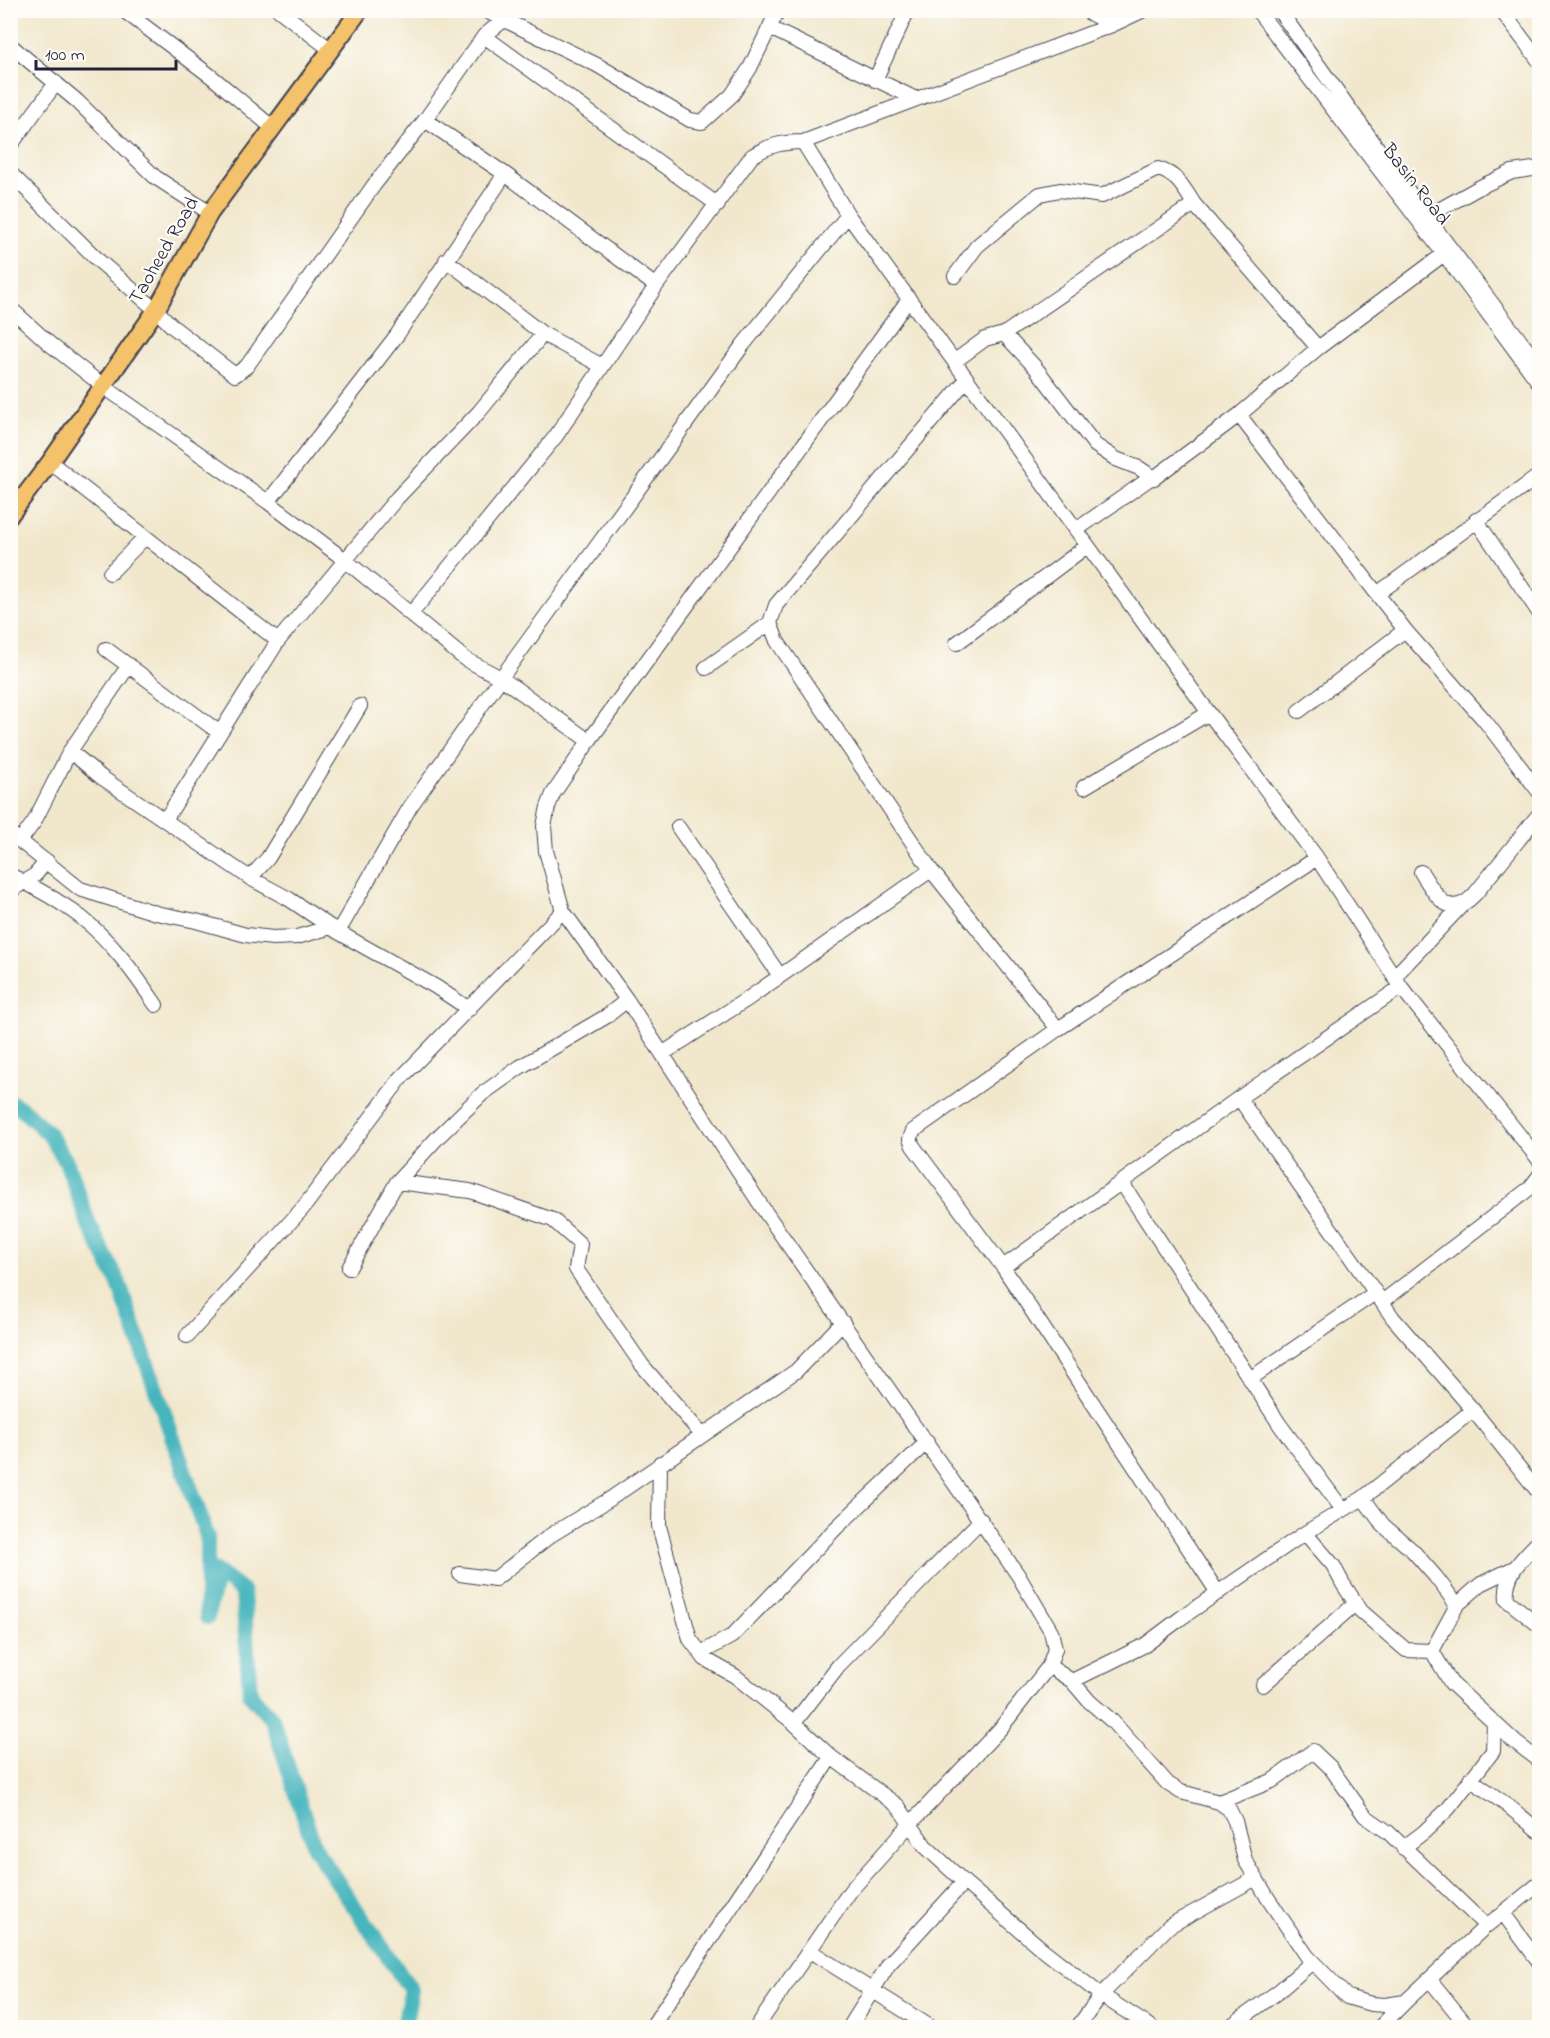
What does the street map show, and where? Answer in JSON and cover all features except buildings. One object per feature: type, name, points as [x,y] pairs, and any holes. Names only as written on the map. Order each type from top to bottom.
[{"type":"main road","name":"Taoheed Road","points":[[10,515],[50,462],[156,310],[210,213],[360,10]]},
{"type":"street","points":[[123,10],[212,77],[273,128]]},
{"type":"street","points":[[279,10],[332,50]]},
{"type":"street","points":[[484,10],[490,15],[507,15],[690,120],[702,122],[732,95],[750,68],[778,10]]},
{"type":"street","points":[[875,80],[908,10]]},
{"type":"street","points":[[1084,10],[1112,25]]},
{"type":"street","points":[[411,614],[556,436],[656,286],[752,156],[765,147],[784,142],[803,142],[1112,25],[1144,10]]},
{"type":"street","name":"Basin Road","points":[[1257,10],[1423,219],[1444,254],[1539,377]]},
{"type":"street","name":"Basin Road","points":[[1279,10],[1423,219],[1539,377]]},
{"type":"street","points":[[1501,10],[1539,62]]},
{"type":"street","points":[[10,173],[99,261],[173,327],[235,375],[247,366],[374,184],[425,120],[484,36],[507,15]]},
{"type":"street","points":[[770,28],[916,99]]},
{"type":"street","points":[[484,36],[718,205]]},
{"type":"street","points":[[10,45],[56,83],[155,177],[210,213]]},
{"type":"street","points":[[10,146],[56,83]]},
{"type":"street","points":[[425,120],[505,174],[656,286]]},
{"type":"street","points":[[803,142],[848,215],[955,360],[1087,546],[1317,858],[1398,982],[1539,1161]]},
{"type":"street","points":[[1423,219],[1512,172],[1539,168]]},
{"type":"street","points":[[956,276],[976,246],[1040,194],[1060,190],[1101,196],[1158,169],[1168,171],[1177,178],[1194,204],[1318,348]]},
{"type":"street","points":[[268,502],[397,335],[505,174]]},
{"type":"street","points":[[955,360],[985,339],[1004,334],[1194,204]]},
{"type":"street","points":[[129,665],[70,751],[34,822],[15,837],[86,892],[156,913],[246,935],[273,938],[297,937],[334,929],[410,807],[501,678],[743,345],[848,215]]},
{"type":"street","points":[[1076,530],[1152,477],[1161,474],[1239,415],[1318,348],[1444,254]]},
{"type":"street","points":[[446,260],[543,334],[602,366]]},
{"type":"street","points":[[756,2028],[851,1890],[1000,1729],[1049,1666],[1055,1649],[1052,1631],[981,1520],[766,1213],[627,1000],[563,911],[546,851],[544,826],[553,794],[589,741],[909,299]]},
{"type":"street","points":[[10,308],[51,345],[103,386],[268,502],[345,560],[465,659],[501,678],[589,741]]},
{"type":"street","points":[[165,819],[278,641],[397,498],[479,412],[543,334]]},
{"type":"street","points":[[1004,334],[1035,367],[1095,445],[1116,459],[1139,468],[1152,477]]},
{"type":"street","points":[[706,668],[770,623],[776,605],[967,379]]},
{"type":"street","points":[[1239,415],[1377,594],[1485,721],[1539,793]]},
{"type":"street","points":[[50,462],[278,641]]},
{"type":"street","points":[[1377,594],[1539,475]]},
{"type":"street","points":[[1476,520],[1539,614]]},
{"type":"street","points":[[110,573],[145,537]]},
{"type":"street","points":[[957,643],[1087,546]]},
{"type":"street","points":[[770,623],[777,641],[931,870],[1058,1029]]},
{"type":"street","points":[[1299,711],[1406,630]]},
{"type":"street","points":[[106,648],[220,733]]},
{"type":"street","points":[[250,878],[268,858],[360,706]]},
{"type":"street","points":[[1084,787],[1209,713]]},
{"type":"street","points":[[70,751],[101,777],[250,878],[290,899],[334,929],[436,987],[469,1009]]},
{"type":"street","points":[[1003,1268],[1398,982],[1463,904],[1475,894],[1539,813]]},
{"type":"street","points":[[678,827],[780,976]]},
{"type":"street","points":[[1218,1593],[1003,1268],[910,1139],[913,1131],[1058,1029],[1317,858]]},
{"type":"street","points":[[10,891],[25,883],[47,861]]},
{"type":"street","points":[[662,1054],[780,976],[931,870]]},
{"type":"street","points":[[1421,872],[1440,901],[1455,906],[1463,904]]},
{"type":"street","points":[[10,875],[82,918],[129,966],[156,1005]]},
{"type":"street","points":[[187,1336],[303,1208],[401,1078],[563,911]]},
{"type":"street","points":[[349,1268],[397,1182],[482,1094],[520,1067],[607,1016],[627,1000]]},
{"type":"street","points":[[1239,1098],[1393,1318],[1473,1410],[1539,1494]]},
{"type":"street","points":[[1250,1379],[1378,1297],[1530,1188],[1539,1175]]},
{"type":"street","points":[[397,1182],[470,1191],[554,1220],[580,1244],[576,1269],[642,1365],[702,1435]]},
{"type":"street","points":[[1122,1184],[1280,1425],[1343,1510]]},
{"type":"street","points":[[460,1574],[495,1579],[551,1535],[610,1499],[796,1371],[843,1322]]},
{"type":"street","points":[[1072,1681],[1145,1645],[1305,1533],[1363,1498],[1473,1410]]},
{"type":"street","points":[[701,1653],[732,1636],[836,1528],[927,1442]]},
{"type":"street","points":[[660,1463],[659,1526],[690,1639],[705,1659],[735,1676],[794,1723],[831,1757],[898,1806],[925,1846],[964,1882],[1042,1949],[1101,1995],[1147,2026]]},
{"type":"street","points":[[1363,1498],[1383,1525],[1413,1551],[1457,1605]]},
{"type":"street","points":[[794,1723],[839,1665],[981,1520]]},
{"type":"street","points":[[1305,1533],[1334,1565],[1361,1611],[1406,1650],[1432,1651]]},
{"type":"street","points":[[1432,1651],[1457,1605],[1481,1584],[1514,1568],[1538,1546]]},
{"type":"street","points":[[1514,1568],[1507,1582],[1507,1600],[1539,1626]]},
{"type":"street","points":[[1263,1685],[1356,1604]]},
{"type":"street","points":[[1432,1651],[1451,1683],[1539,1761]]},
{"type":"street","points":[[1049,1666],[1072,1681],[1089,1701],[1119,1728],[1168,1784],[1181,1792],[1219,1802],[1229,1809],[1245,1860],[1256,1878],[1312,1962],[1347,1997],[1371,2004],[1385,2005],[1405,2002]]},
{"type":"street","points":[[1403,1848],[1448,1809],[1493,1751],[1494,1722]]},
{"type":"street","points":[[1219,1802],[1272,1781],[1313,1751],[1330,1767],[1365,1816],[1388,1832],[1486,1926]]},
{"type":"street","points":[[651,2028],[831,1757]]},
{"type":"street","points":[[1470,1779],[1507,1805],[1539,1832]]},
{"type":"street","points":[[1077,2028],[1101,1995],[1169,1926],[1256,1878]]},
{"type":"street","points":[[849,2028],[889,1964],[964,1882]]},
{"type":"street","points":[[1379,2028],[1486,1926],[1539,1883]]},
{"type":"street","points":[[1503,1913],[1539,1963]]},
{"type":"street","points":[[810,1951],[872,1988],[932,2028]]},
{"type":"street","points":[[1228,2028],[1279,1991],[1312,1962]]},
{"type":"street","points":[[1430,1980],[1469,2028]]},
{"type":"waterway","points":[[10,1102],[22,1109],[48,1133],[66,1161],[89,1225],[118,1281],[207,1536],[207,1617],[217,1572],[243,1592],[250,1694],[272,1719],[315,1849],[411,1990],[404,2028]]}]
